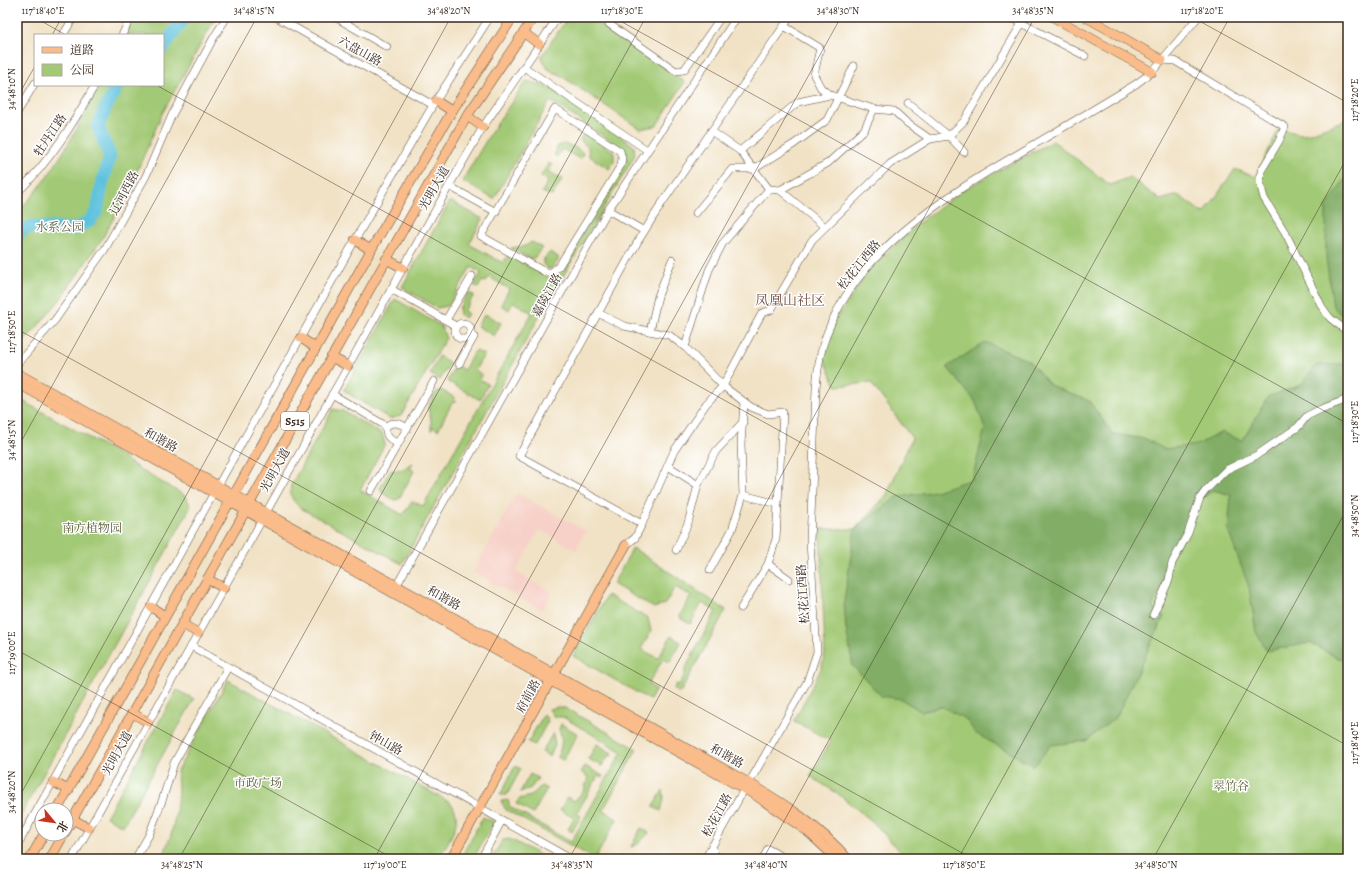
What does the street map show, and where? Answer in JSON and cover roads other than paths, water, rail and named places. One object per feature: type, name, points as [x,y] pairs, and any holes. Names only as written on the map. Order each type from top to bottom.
[{"type":"main road","name":"光明大道","points":[[74,815],[467,116],[534,17]]},
{"type":"main road","points":[[1053,17],[1152,72]]},
{"type":"main road","points":[[1086,17],[1162,60]]},
{"type":"main road","name":"光明大道","points":[[61,802],[371,250],[452,111],[508,19]]},
{"type":"main road","points":[[524,33],[539,44]]},
{"type":"main road","points":[[434,103],[452,111]]},
{"type":"main road","points":[[467,116],[483,127]]},
{"type":"main road","points":[[355,240],[371,250]]},
{"type":"main road","points":[[386,259],[403,268]]},
{"type":"main road","points":[[300,338],[316,348]]},
{"type":"main road","points":[[331,357],[348,366]]},
{"type":"main road","name":"和谐路","points":[[17,373],[216,490]]},
{"type":"main road","name":"和谐路","points":[[17,383],[231,498],[553,678],[747,785],[778,800],[812,824],[848,859]]},
{"type":"main road","name":"府前路","points":[[451,859],[626,546]]},
{"type":"main road","points":[[207,579],[224,588]]},
{"type":"main road","points":[[151,607],[166,616]]},
{"type":"main road","points":[[182,624],[198,633]]},
{"type":"main road","points":[[132,713],[148,722]]},
{"type":"main road","points":[[53,782],[68,790]]},
{"type":"main road","name":"和谐路","points":[[747,785],[807,830],[837,859]]},
{"type":"main road","points":[[74,820],[89,828]]},
{"type":"main road","points":[[30,859],[40,842]]},
{"type":"main road","points":[[50,859],[60,842]]},
{"type":"street","points":[[64,34],[74,17]]},
{"type":"street","points":[[122,34],[131,17]]},
{"type":"street","name":"辽河西路","points":[[17,364],[55,320],[106,249],[146,176],[172,115],[227,17]]},
{"type":"street","name":"六盘山路","points":[[276,17],[434,103]]},
{"type":"street","points":[[335,17],[387,47]]},
{"type":"street","points":[[17,846],[355,240],[434,103],[490,17]]},
{"type":"street","name":"光明大道","points":[[72,859],[263,516],[483,127],[558,17]]},
{"type":"street","points":[[608,17],[609,24],[676,71],[679,71],[684,70],[721,17]]},
{"type":"street","name":"嘉陵江路","points":[[395,589],[608,210],[737,17]]},
{"type":"street","points":[[642,524],[519,456],[644,231],[790,17]]},
{"type":"street","points":[[1010,17],[1085,56]]},
{"type":"street","name":"松花江西路","points":[[747,785],[806,682],[817,652],[810,542],[815,397],[818,366],[833,320],[859,279],[877,257],[915,221],[964,186],[1136,84],[1152,72],[1198,17]]},
{"type":"street","points":[[626,546],[634,538],[642,524],[674,451],[706,404],[723,386],[762,313],[771,310],[812,240],[890,164],[930,139],[949,136],[964,121],[1022,23]]},
{"type":"street","points":[[784,26],[820,48],[814,75],[821,88],[830,95],[874,108],[894,111],[907,123],[930,139]]},
{"type":"street","points":[[1162,60],[1175,61],[1285,127],[1261,171],[1260,183],[1264,198],[1286,234],[1322,307],[1340,328],[1348,332]]},
{"type":"street","points":[[696,213],[732,168],[754,169],[794,144],[827,120],[854,66]]},
{"type":"street","points":[[524,67],[647,150]]},
{"type":"street","points":[[17,113],[34,84]]},
{"type":"street","name":"牡丹江路","points":[[17,192],[50,158],[94,86]]},
{"type":"street","points":[[740,151],[798,102],[830,95]]},
{"type":"street","points":[[908,103],[949,136],[964,152]]},
{"type":"street","points":[[780,190],[828,163],[864,130],[874,108]]},
{"type":"street","points":[[556,109],[620,151],[622,158],[621,165],[559,266],[552,272],[545,272],[482,236],[496,212],[556,109]]},
{"type":"street","points":[[711,131],[740,151],[769,189],[780,190],[825,227]]},
{"type":"street","points":[[449,186],[496,212]]},
{"type":"street","points":[[685,347],[709,270],[723,243],[769,189]]},
{"type":"street","points":[[608,210],[644,231]]},
{"type":"street","points":[[650,331],[658,296],[672,260]]},
{"type":"street","points":[[446,320],[472,276]]},
{"type":"street","points":[[391,289],[456,326]]},
{"type":"street","points":[[598,313],[624,326],[669,335],[685,347],[723,386],[751,407],[768,414],[783,412],[776,539],[768,564],[741,608]]},
{"type":"street","points":[[456,326],[461,323],[468,325],[471,330],[470,335],[474,337],[459,364]]},
{"type":"street","points":[[456,326],[455,332],[459,338],[464,339],[470,335]]},
{"type":"street","points":[[371,491],[434,381]]},
{"type":"street","points":[[332,394],[386,426]]},
{"type":"street","points":[[1153,615],[1169,580],[1172,563],[1188,533],[1200,498],[1206,490],[1226,470],[1257,455],[1298,427],[1307,416],[1348,399]]},
{"type":"street","points":[[710,570],[732,530],[743,496],[741,444],[744,402]]},
{"type":"street","points":[[398,444],[388,439],[385,432],[386,426],[392,422],[398,422],[408,428]]},
{"type":"street","points":[[676,550],[688,523],[698,484],[716,451],[743,422]]},
{"type":"street","points":[[668,466],[698,484]]},
{"type":"street","points":[[743,496],[778,504]]},
{"type":"street","points":[[768,564],[789,579]]},
{"type":"street","name":"钟山路","points":[[191,646],[571,859]]},
{"type":"street","points":[[135,859],[149,835],[162,802],[174,763],[228,667]]},
{"type":"street","name":"松花江路","points":[[705,859],[747,785]]},
{"type":"street","points":[[481,859],[502,820]]},
{"type":"street","points":[[712,846],[716,857],[720,859]]},
{"type":"street","points":[[763,859],[768,849],[786,859]]},
{"type":"waterway","points":[[164,47],[185,17]]},
{"type":"waterway","points":[[17,237],[19,232],[29,227],[76,229],[89,221],[97,211],[103,180],[110,156],[98,127],[104,111],[117,86]]},
{"type":"district","name":"凤凰山社区","points":[[790,300]]},
{"type":"park label","name":"水系公园","points":[[60,227]]},
{"type":"park label","name":"南方植物园","points":[[92,528]]},
{"type":"park label","name":"市政广场","points":[[258,783]]},
{"type":"park label","name":"翠竹谷","points":[[1231,786]]}]
